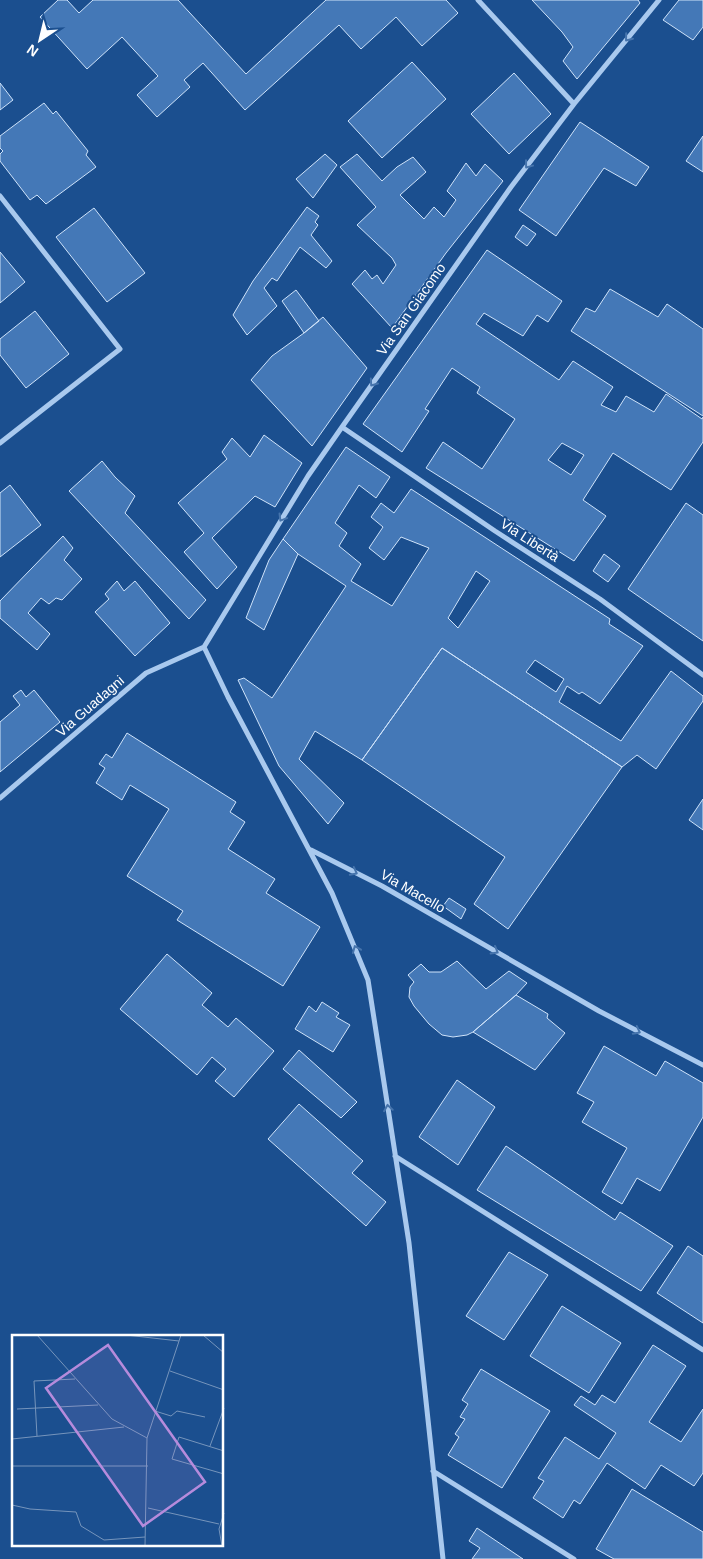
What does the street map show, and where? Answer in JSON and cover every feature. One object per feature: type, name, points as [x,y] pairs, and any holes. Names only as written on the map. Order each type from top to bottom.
[{"type":"street","points":[[478,0],[574,104]]},
{"type":"street","name":"Via San Giacomo","points":[[204,647],[308,476],[342,427],[511,187],[574,104],[659,0]]},
{"type":"street","points":[[0,196],[120,349],[0,443]]},
{"type":"street","name":"Via Libertà","points":[[342,427],[495,531],[600,599],[703,676]]},
{"type":"street","points":[[204,647],[228,697],[332,893],[368,980],[409,1243],[443,1559]]},
{"type":"street","name":"Via Guadagni","points":[[0,798],[146,673],[204,647]]},
{"type":"street","name":"Via Macello","points":[[310,850],[382,886],[599,1011],[703,1065]]},
{"type":"street","points":[[395,1156],[703,1350]]},
{"type":"street","points":[[434,1471],[574,1559]]},
{"type":"building","points":[[58,0],[67,0],[79,13],[93,0],[178,0],[246,74],[326,0],[446,0],[458,13],[422,46],[396,17],[361,49],[339,25],[245,110],[203,63],[184,80],[190,87],[157,117],[137,95],[158,76],[122,37],[87,69],[40,17]]},
{"type":"building","points":[[532,0],[638,0],[640,3],[577,79],[563,61],[573,47],[562,32]]},
{"type":"building","points":[[679,0],[703,0],[703,27],[693,40],[663,20]]},
{"type":"building","points":[[412,62],[446,99],[382,158],[348,121]]},
{"type":"building","points":[[514,73],[551,114],[509,154],[471,114]]},
{"type":"building","points":[[0,83],[13,100],[0,110]]},
{"type":"building","points":[[44,103],[53,114],[56,111],[88,151],[86,155],[96,167],[46,204],[37,195],[30,200],[0,161],[0,154],[3,151],[0,148],[0,136]]},
{"type":"building","points":[[580,122],[649,167],[636,186],[604,168],[556,236],[519,210]]},
{"type":"building","points":[[703,136],[703,172],[686,161]]},
{"type":"building","points":[[325,154],[337,165],[313,198],[296,179]]},
{"type":"building","points":[[357,154],[382,181],[397,167],[413,157],[426,172],[400,195],[424,219],[434,207],[444,217],[456,200],[447,191],[466,163],[476,176],[485,164],[503,181],[446,253],[392,328],[352,284],[365,270],[372,279],[377,275],[383,284],[396,265],[392,258],[357,225],[376,207],[340,167]]},
{"type":"building","points":[[307,207],[319,216],[315,222],[318,225],[311,235],[332,261],[326,268],[300,247],[277,281],[272,278],[264,288],[277,306],[247,335],[233,315],[253,281]]},
{"type":"building","points":[[94,208],[145,273],[107,302],[56,237]]},
{"type":"building","points":[[523,225],[536,234],[527,246],[515,237]]},
{"type":"building","points":[[487,250],[562,301],[548,322],[537,315],[523,336],[484,313],[476,324],[559,380],[573,361],[613,387],[601,405],[616,412],[626,396],[654,412],[666,394],[702,419],[703,417],[703,442],[671,490],[613,453],[583,500],[606,516],[574,561],[426,468],[443,442],[482,469],[515,419],[477,393],[480,387],[452,368],[425,409],[429,411],[402,452],[363,424]],"holes":[[[562,443],[584,455],[571,475],[548,460]]]},
{"type":"building","points":[[0,252],[25,282],[0,303]]},
{"type":"building","points":[[610,289],[658,317],[667,304],[703,329],[703,416],[571,331],[586,308],[595,312]]},
{"type":"building","points":[[296,290],[319,321],[304,333],[282,301]]},
{"type":"building","points":[[35,311],[69,354],[26,388],[0,355],[0,339]]},
{"type":"building","points":[[323,317],[367,368],[312,446],[251,380],[272,356]]},
{"type":"building","points":[[264,435],[302,463],[275,507],[255,496],[212,538],[237,567],[217,589],[184,552],[204,533],[178,503],[227,459],[222,452],[232,438],[250,457]]},
{"type":"building","points":[[346,447],[390,477],[376,498],[359,485],[335,523],[347,533],[339,546],[361,564],[351,581],[392,606],[429,548],[401,537],[384,560],[369,548],[383,527],[371,517],[381,503],[394,513],[411,489],[610,619],[609,624],[643,646],[600,704],[582,692],[579,694],[567,686],[559,702],[621,741],[671,671],[703,696],[703,701],[656,769],[637,755],[622,767],[442,648],[362,760],[315,731],[299,759],[344,803],[328,824],[279,766],[238,680],[244,678],[272,698],[346,586],[298,554],[283,539]],"holes":[[[476,571],[490,581],[458,628],[448,618]],[[535,660],[564,679],[556,692],[526,672]]]},
{"type":"building","points":[[102,461],[115,477],[135,496],[125,513],[206,600],[189,619],[69,491]]},
{"type":"building","points":[[10,485],[41,525],[0,557],[0,493]]},
{"type":"building","points":[[686,503],[703,515],[703,641],[628,589]]},
{"type":"building","points":[[63,536],[73,548],[64,560],[82,579],[62,600],[56,598],[49,604],[41,598],[28,613],[50,634],[37,650],[0,618],[0,601]]},
{"type":"building","points":[[283,539],[298,554],[264,630],[246,618],[269,560]]},
{"type":"building","points":[[604,554],[620,566],[608,582],[593,571]]},
{"type":"building","points":[[117,581],[124,591],[135,581],[170,623],[135,656],[95,612],[109,599],[105,594]]},
{"type":"building","points":[[442,648],[622,767],[508,929],[474,904],[505,857],[362,760]]},
{"type":"building","points":[[21,690],[26,697],[34,690],[60,722],[0,772],[0,722],[20,705],[13,696]]},
{"type":"building","points":[[127,733],[236,802],[230,812],[245,822],[228,849],[275,879],[266,893],[320,927],[283,986],[177,920],[183,911],[127,876],[169,809],[130,785],[122,800],[96,783],[105,768],[99,764],[106,754],[112,758]]},
{"type":"building","points":[[703,799],[703,830],[689,820]]},
{"type":"building","points":[[449,898],[466,909],[461,919],[443,906]]},
{"type":"building","points":[[167,954],[212,993],[202,1005],[228,1027],[236,1018],[274,1051],[234,1097],[215,1081],[226,1069],[212,1057],[197,1075],[120,1009]]},
{"type":"building","points":[[457,961],[486,989],[509,971],[527,983],[473,1032],[453,1037],[442,1035],[429,1024],[414,1006],[409,997],[410,987],[414,982],[408,975],[421,964],[429,972],[441,972]]},
{"type":"building","points":[[516,995],[548,1014],[547,1018],[565,1033],[535,1070],[473,1032]]},
{"type":"building","points":[[322,1002],[339,1013],[336,1017],[350,1025],[333,1052],[295,1029],[309,1006],[316,1012]]},
{"type":"building","points":[[604,1046],[656,1076],[665,1061],[703,1083],[703,1117],[660,1191],[637,1178],[622,1204],[602,1192],[627,1148],[582,1122],[594,1102],[577,1093]]},
{"type":"building","points":[[299,1050],[357,1102],[341,1118],[283,1069]]},
{"type":"building","points":[[457,1080],[495,1107],[458,1165],[419,1137]]},
{"type":"building","points":[[299,1104],[363,1161],[352,1173],[386,1202],[366,1226],[268,1139]]},
{"type":"building","points":[[506,1146],[615,1220],[620,1212],[673,1246],[641,1291],[477,1190]]},
{"type":"building","points":[[688,1246],[703,1256],[703,1323],[657,1293]]},
{"type":"building","points":[[509,1252],[548,1275],[504,1340],[466,1316]]},
{"type":"building","points":[[562,1306],[621,1343],[589,1393],[530,1356]]},
{"type":"building","points":[[653,1345],[686,1366],[649,1422],[681,1442],[703,1409],[703,1473],[694,1486],[661,1465],[645,1489],[607,1463],[580,1504],[574,1500],[563,1518],[533,1498],[544,1481],[538,1478],[565,1437],[599,1459],[616,1433],[574,1405],[581,1396],[595,1405],[602,1395],[615,1403]]},
{"type":"building","points":[[481,1369],[550,1411],[502,1488],[448,1455],[459,1437],[455,1434],[465,1419],[460,1417],[468,1404],[462,1400]]},
{"type":"building","points":[[632,1489],[703,1532],[703,1559],[614,1559],[596,1549]]},
{"type":"building","points":[[477,1528],[523,1559],[472,1559],[480,1548],[469,1541]]}]
